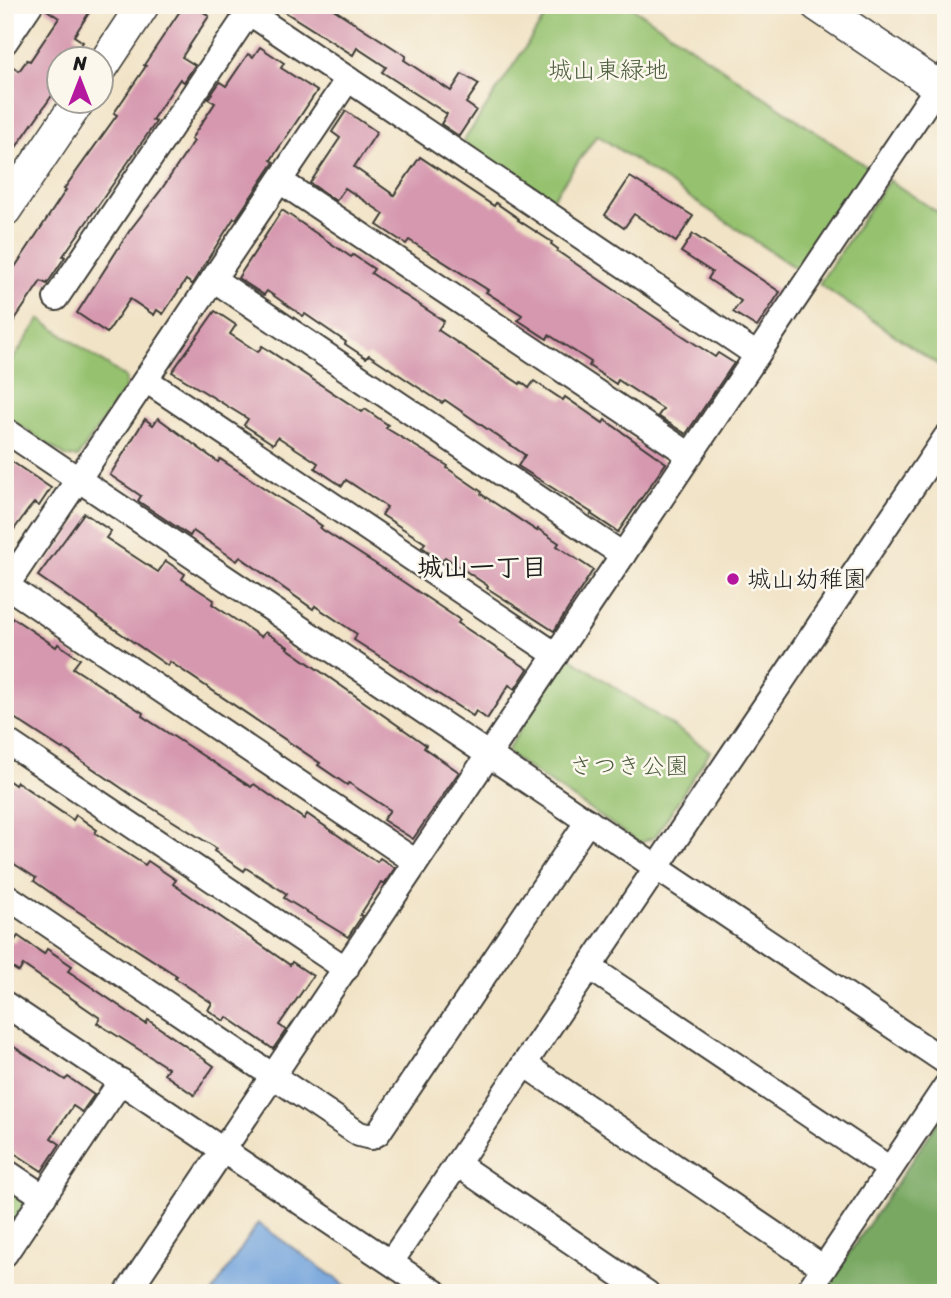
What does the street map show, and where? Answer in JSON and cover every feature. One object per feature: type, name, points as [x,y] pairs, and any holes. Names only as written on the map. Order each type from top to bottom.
[{"type":"street","points":[[5,42],[30,5]]},
{"type":"street","points":[[116,46],[143,5]]},
{"type":"street","points":[[127,1293],[757,355],[943,84],[817,5]]},
{"type":"street","points":[[56,298],[244,9],[757,355]]},
{"type":"street","points":[[348,79],[6,587],[416,862]]},
{"type":"street","points":[[5,210],[69,116]]},
{"type":"street","points":[[280,181],[690,455]]},
{"type":"street","points":[[213,279],[623,555]]},
{"type":"street","points":[[146,380],[556,654]]},
{"type":"street","points":[[5,430],[946,1062]]},
{"type":"street","points":[[391,1262],[946,437]]},
{"type":"street","points":[[5,740],[346,969]]},
{"type":"street","points":[[5,895],[367,1137],[376,1135],[588,821]]},
{"type":"street","points":[[589,967],[890,1169]]},
{"type":"street","points":[[5,1004],[436,1293]]},
{"type":"street","points":[[524,1064],[824,1268]]},
{"type":"street","points":[[5,1254],[121,1081]]},
{"type":"street","points":[[807,1293],[946,1086]]},
{"type":"street","points":[[457,1164],[647,1293]]},
{"type":"street","points":[[5,1171],[44,1197]]},
{"type":"green space","name":"城山東緑地","points":[[553,5],[629,5],[870,169],[801,272],[597,135],[550,202],[463,142]]},
{"type":"green space","points":[[889,180],[946,218],[946,370],[819,284]]},
{"type":"green space","points":[[40,319],[126,378],[125,389],[78,457],[67,457],[5,416],[5,371]]},
{"type":"green space","name":"さつき公園","points":[[568,656],[710,751],[655,837],[640,843],[512,757],[508,749]]},
{"type":"green space","points":[[946,1110],[946,1293],[822,1293]]},
{"type":"green space","points":[[5,1181],[27,1200],[5,1238]]},
{"type":"water","points":[[258,1223],[356,1293],[212,1293]]},
{"type":"building","points":[[45,5],[94,5],[74,36],[83,42],[81,46],[46,46],[46,104],[5,163],[5,61],[19,71],[27,60],[30,61],[59,18],[44,8]]},
{"type":"building","points":[[184,5],[194,5],[209,16],[182,57],[195,65],[184,82],[180,79],[152,120],[156,122],[63,256],[65,257],[47,284],[41,281],[5,334],[5,282],[66,190],[64,189],[117,115],[116,110],[146,66],[144,65]]},
{"type":"building","points":[[274,5],[327,5],[406,56],[404,60],[451,91],[462,74],[479,84],[466,103],[476,110],[459,136],[441,124],[447,114],[382,72],[386,67],[357,48],[353,55]]},
{"type":"building","points":[[260,47],[284,63],[281,68],[317,91],[271,160],[274,162],[192,284],[186,280],[163,314],[157,310],[154,315],[130,299],[107,333],[77,313],[130,230],[194,141],[191,139],[215,103],[208,99],[220,82],[226,86],[248,54],[253,57]]},
{"type":"building","points":[[346,111],[377,132],[354,167],[394,195],[420,157],[494,206],[496,203],[552,242],[557,251],[715,357],[718,353],[734,363],[686,434],[658,416],[663,409],[618,380],[616,384],[589,366],[591,362],[549,335],[547,339],[518,320],[522,315],[486,292],[488,290],[409,240],[406,244],[377,225],[384,214],[345,188],[336,201],[310,183],[340,138],[332,132]]},
{"type":"building","points":[[630,177],[693,216],[676,242],[634,214],[624,228],[605,215]]},
{"type":"building","points":[[282,210],[351,257],[353,255],[374,269],[371,273],[444,321],[438,330],[520,384],[521,382],[529,388],[534,381],[563,400],[565,397],[603,423],[605,420],[666,463],[618,532],[518,466],[525,455],[445,400],[442,403],[369,355],[366,358],[305,314],[303,316],[267,291],[264,295],[238,278]]},
{"type":"building","points":[[693,234],[780,292],[757,327],[733,312],[741,301],[708,279],[712,272],[681,252]]},
{"type":"building","points":[[215,311],[236,325],[230,334],[258,352],[262,346],[362,412],[365,409],[388,425],[386,428],[448,466],[447,468],[482,492],[481,494],[559,543],[557,546],[593,570],[554,631],[445,557],[442,561],[422,547],[425,543],[382,515],[387,507],[346,480],[342,486],[315,468],[318,463],[278,437],[273,444],[244,425],[248,419],[172,372]]},
{"type":"building","points":[[158,418],[218,462],[220,459],[322,526],[320,528],[460,620],[458,623],[528,669],[515,689],[509,685],[487,719],[476,711],[473,716],[354,640],[357,634],[315,606],[313,609],[240,557],[237,561],[193,531],[190,536],[138,501],[141,496],[110,475],[145,419],[153,425]]},
{"type":"building","points":[[5,457],[51,488],[39,506],[34,503],[28,510],[5,542]]},
{"type":"building","points":[[84,513],[111,531],[106,538],[158,572],[166,561],[185,574],[182,579],[214,600],[212,604],[261,637],[265,632],[288,647],[426,745],[424,748],[459,772],[413,839],[383,820],[390,810],[349,783],[347,785],[318,765],[320,763],[170,662],[168,666],[38,576]]},
{"type":"building","points":[[13,618],[56,647],[58,644],[80,659],[73,668],[143,713],[142,716],[251,787],[254,784],[304,819],[307,814],[377,862],[380,858],[395,868],[384,884],[381,883],[348,937],[284,898],[287,894],[246,868],[244,871],[214,851],[216,848],[5,712],[5,629]]},
{"type":"building","points":[[5,778],[15,785],[17,782],[73,820],[76,815],[97,830],[95,833],[145,865],[148,861],[176,880],[173,884],[290,965],[292,962],[313,976],[279,1025],[286,1030],[273,1049],[227,1017],[224,1021],[208,1010],[212,1003],[175,978],[177,976],[65,903],[34,881],[36,878],[5,858]]},
{"type":"building","points":[[18,936],[44,954],[47,949],[72,966],[68,971],[146,1024],[148,1020],[214,1066],[194,1095],[164,1074],[168,1068],[97,1023],[100,1018],[23,965],[19,972],[5,963],[5,939],[13,943]]},
{"type":"building","points":[[5,1041],[65,1080],[68,1077],[94,1095],[82,1112],[73,1106],[51,1138],[60,1144],[42,1171],[5,1147]]},
{"type":"place","name":"城山幼稚園","points":[[733,579]]},
{"type":"district","name":"城山一丁目","points":[[482,567]]}]
